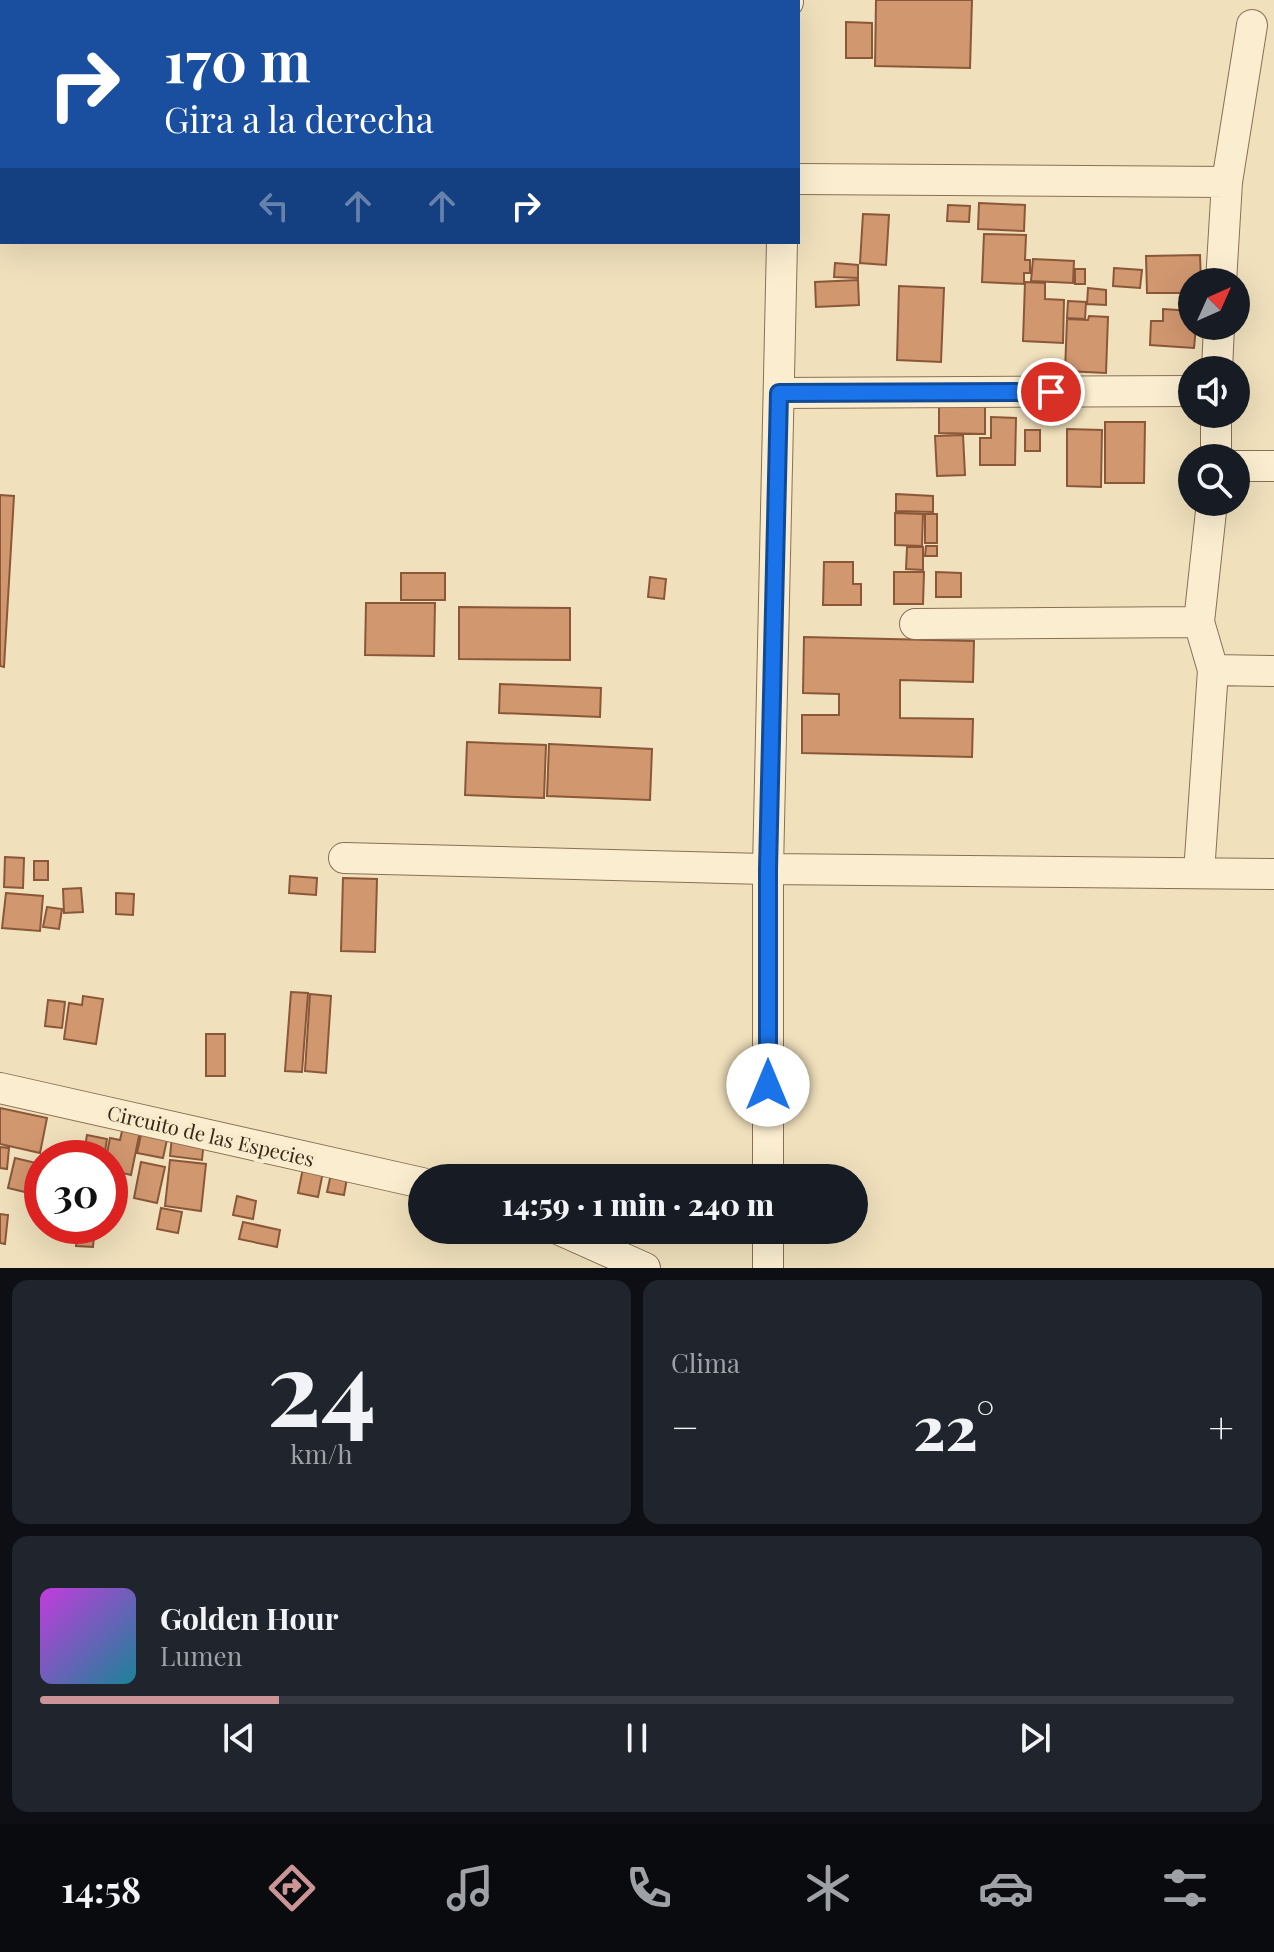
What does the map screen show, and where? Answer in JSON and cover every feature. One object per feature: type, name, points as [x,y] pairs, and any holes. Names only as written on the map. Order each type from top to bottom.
[{"type":"street","points":[[1222,268],[1227,182],[1252,25]]},
{"type":"street","points":[[800,179],[1227,182]]},
{"type":"street","points":[[768,1164],[768,869],[782,244]]},
{"type":"street","points":[[779,393],[1178,391]]},
{"type":"street","points":[[1250,466],[1274,466]]},
{"type":"street","points":[[1199,873],[1213,670],[1199,622],[1210,516]]},
{"type":"street","points":[[915,624],[1199,622]]},
{"type":"street","points":[[1213,670],[1274,671]]},
{"type":"street","points":[[344,858],[768,869],[1274,874]]},
{"type":"street","name":"Circuito de las Especies","points":[[0,1088],[408,1180]]},
{"type":"street","points":[[591,1244],[645,1268]]},
{"type":"street","points":[[768,1244],[768,1268]]},
{"type":"building","points":[[876,0],[972,0],[970,68],[875,66]]},
{"type":"building","points":[[846,22],[872,23],[872,58],[846,58]]},
{"type":"building","points":[[979,203],[1025,205],[1024,231],[978,229]]},
{"type":"building","points":[[948,205],[970,206],[969,222],[947,221]]},
{"type":"building","points":[[863,214],[889,215],[886,265],[860,263]]},
{"type":"building","points":[[984,234],[1026,235],[1025,260],[1030,260],[1030,273],[1024,273],[1024,284],[982,282]]},
{"type":"building","points":[[1200,255],[1200,268],[1178,268],[1178,293],[1147,293],[1146,256]]},
{"type":"building","points":[[1033,259],[1074,261],[1073,283],[1031,281]]},
{"type":"building","points":[[835,263],[858,265],[858,278],[834,277]]},
{"type":"building","points":[[1114,268],[1142,270],[1140,288],[1113,286]]},
{"type":"building","points":[[1075,269],[1085,269],[1085,284],[1075,284]]},
{"type":"building","points":[[858,280],[859,305],[816,307],[815,282]]},
{"type":"building","points":[[1025,282],[1045,283],[1045,299],[1064,300],[1063,343],[1023,341]]},
{"type":"building","points":[[899,286],[944,288],[941,362],[897,360]]},
{"type":"building","points":[[1088,288],[1106,290],[1106,305],[1087,304]]},
{"type":"building","points":[[1068,301],[1086,302],[1085,319],[1067,318]]},
{"type":"building","points":[[1163,309],[1178,310],[1178,340],[1195,340],[1194,348],[1150,345],[1151,321],[1163,321]]},
{"type":"building","points":[[1089,316],[1108,317],[1106,373],[1065,371],[1067,319],[1088,320]]},
{"type":"building","points":[[939,403],[985,404],[985,434],[939,433]]},
{"type":"building","points":[[991,417],[1016,418],[1015,465],[980,465],[980,438],[991,438]]},
{"type":"building","points":[[1105,422],[1145,422],[1144,483],[1105,483]]},
{"type":"building","points":[[1067,429],[1102,430],[1101,487],[1067,486]]},
{"type":"building","points":[[1025,430],[1040,430],[1040,451],[1025,451]]},
{"type":"building","points":[[963,435],[965,475],[937,476],[935,436]]},
{"type":"building","points":[[896,494],[933,496],[933,512],[896,511]]},
{"type":"building","points":[[0,495],[14,496],[4,667],[0,666]]},
{"type":"building","points":[[895,513],[923,514],[922,546],[895,545]]},
{"type":"building","points":[[925,514],[937,514],[937,543],[925,543]]},
{"type":"building","points":[[926,546],[937,546],[937,556],[925,556]]},
{"type":"building","points":[[907,547],[923,547],[923,570],[906,569]]},
{"type":"building","points":[[824,562],[853,562],[853,584],[861,584],[861,605],[823,605]]},
{"type":"building","points":[[894,572],[924,572],[923,604],[894,604]]},
{"type":"building","points":[[936,572],[961,573],[961,597],[936,597]]},
{"type":"building","points":[[401,573],[445,573],[445,600],[401,600]]},
{"type":"building","points":[[650,577],[666,579],[664,599],[648,597]]},
{"type":"building","points":[[366,603],[435,603],[434,656],[365,655]]},
{"type":"building","points":[[459,607],[570,608],[570,660],[459,659]]},
{"type":"building","points":[[804,637],[974,641],[973,682],[900,680],[900,718],[973,719],[972,757],[802,753],[802,715],[839,715],[839,694],[803,693]]},
{"type":"building","points":[[500,684],[601,688],[600,717],[499,713]]},
{"type":"building","points":[[467,742],[546,745],[544,798],[465,795]]},
{"type":"building","points":[[549,744],[652,749],[650,800],[547,796]]},
{"type":"building","points":[[5,857],[24,858],[23,888],[4,887]]},
{"type":"building","points":[[34,861],[48,861],[48,880],[34,880]]},
{"type":"building","points":[[290,876],[317,878],[316,895],[289,893]]},
{"type":"building","points":[[343,878],[377,879],[375,952],[341,951]]},
{"type":"building","points":[[81,888],[83,912],[64,913],[63,889]]},
{"type":"building","points":[[6,893],[43,896],[40,931],[2,928]]},
{"type":"building","points":[[116,893],[134,894],[133,915],[116,914]]},
{"type":"building","points":[[47,907],[62,909],[59,929],[43,927]]},
{"type":"building","points":[[291,992],[308,993],[302,1072],[285,1071]]},
{"type":"building","points":[[310,994],[331,996],[326,1073],[305,1071]]},
{"type":"building","points":[[83,996],[103,999],[96,1044],[64,1039],[69,1003],[82,1005]]},
{"type":"building","points":[[48,1000],[65,1002],[62,1028],[45,1026]]},
{"type":"building","points":[[206,1034],[225,1034],[225,1076],[206,1076]]},
{"type":"building","points":[[0,1108],[47,1118],[43,1140],[24,1140],[24,1149],[0,1144]]},
{"type":"building","points":[[123,1127],[140,1131],[131,1175],[128,1174],[128,1140],[120,1140]]},
{"type":"building","points":[[142,1130],[168,1135],[163,1158],[137,1153]]},
{"type":"building","points":[[87,1135],[107,1139],[107,1140],[86,1140]]},
{"type":"building","points":[[172,1137],[204,1140],[202,1160],[170,1156]]},
{"type":"building","points":[[0,1147],[9,1148],[7,1169],[0,1168]]},
{"type":"building","points":[[15,1158],[24,1160],[24,1192],[8,1188]]},
{"type":"building","points":[[170,1160],[206,1164],[201,1211],[165,1206]]},
{"type":"building","points":[[141,1162],[165,1167],[157,1203],[134,1198]]},
{"type":"building","points":[[303,1168],[323,1172],[318,1197],[298,1193]]},
{"type":"building","points":[[331,1174],[347,1178],[344,1195],[327,1192]]},
{"type":"building","points":[[237,1196],[256,1201],[253,1219],[233,1215]]},
{"type":"building","points":[[161,1208],[182,1212],[178,1233],[157,1229]]},
{"type":"building","points":[[0,1214],[8,1215],[5,1244],[0,1243]]},
{"type":"building","points":[[243,1222],[280,1230],[277,1247],[239,1239]]},
{"type":"building","points":[[76,1244],[93,1244],[93,1247]]},
{"type":"route","points":[[768,1085],[768,869],[779,393],[1051,392]]}]
